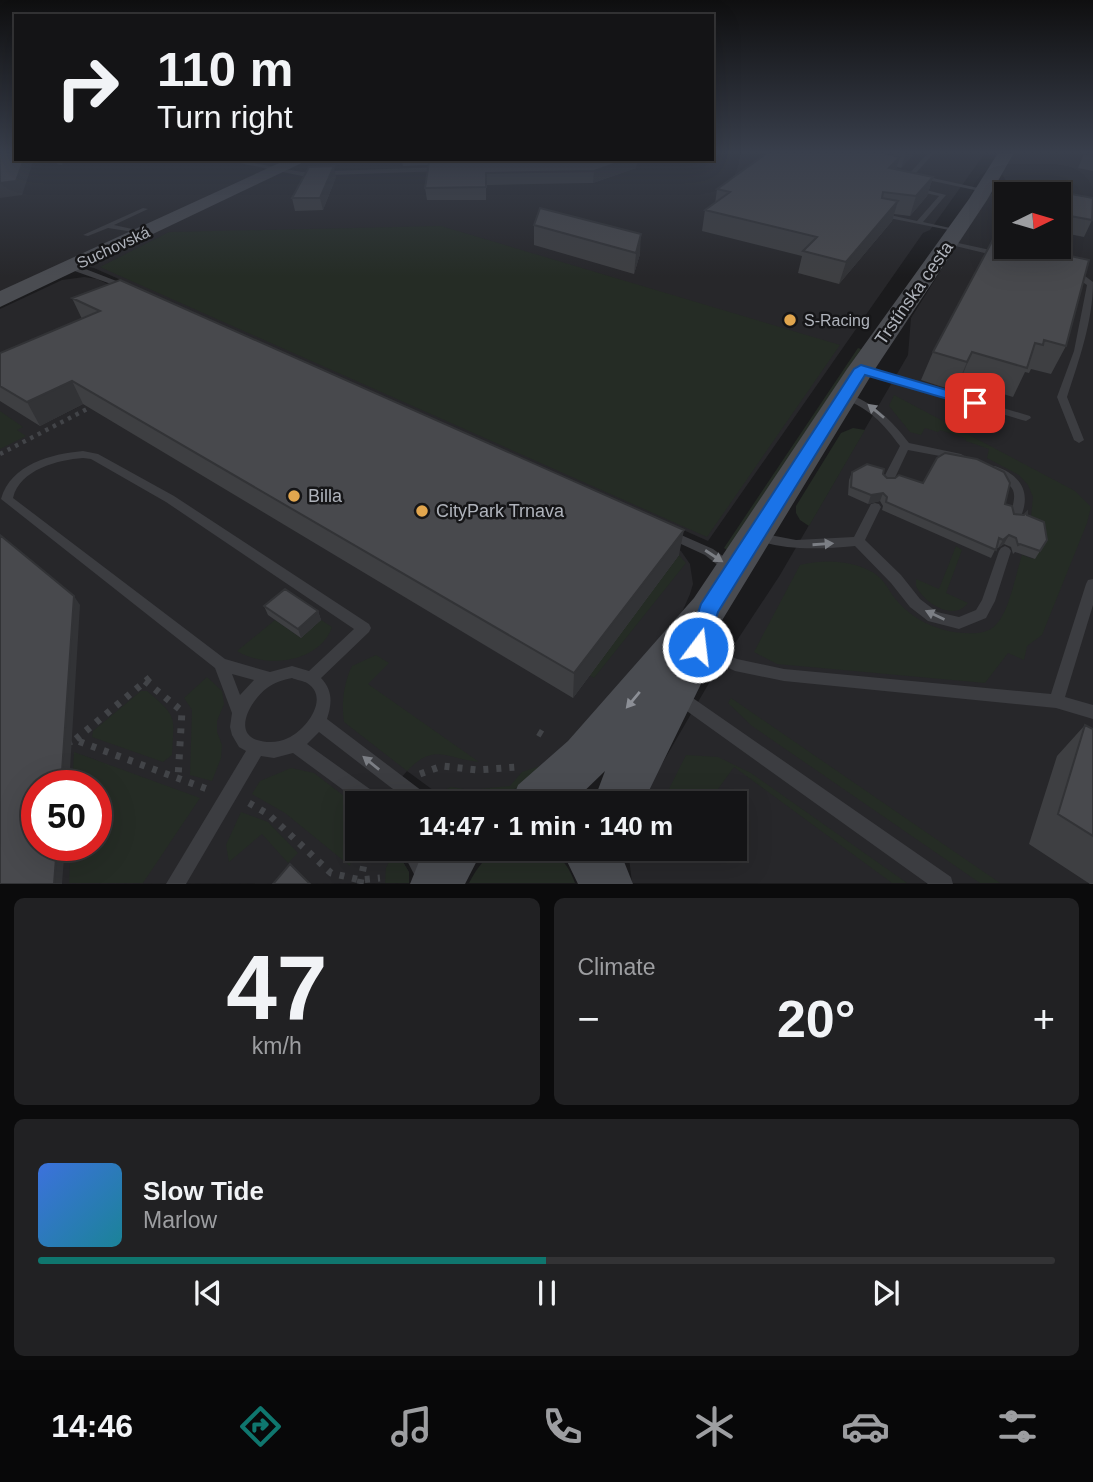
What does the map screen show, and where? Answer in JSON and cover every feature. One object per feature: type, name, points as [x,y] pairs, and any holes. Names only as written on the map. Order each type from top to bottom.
[{"type":"main road","name":"Suchovská","points":[[0,300],[226,194]]},
{"type":"main road","name":"Trstínska cesta","points":[[622,791],[674,693],[703,629],[756,536],[861,369],[980,194]]},
{"type":"main road","name":"Trstínska cesta","points":[[525,785],[585,758],[703,629]]},
{"type":"main road","points":[[438,884],[448,861]]},
{"type":"lane","points":[[919,223],[943,195],[940,194]]},
{"type":"lane","points":[[86,235],[145,209]]},
{"type":"lane","points":[[880,215],[919,223],[994,250]]},
{"type":"lane","points":[[108,226],[144,233]]},
{"type":"lane","points":[[72,267],[107,277],[144,294]]},
{"type":"lane","points":[[1064,269],[1080,275],[1092,284],[1088,321],[1062,397],[1079,440]]},
{"type":"lane","points":[[861,369],[1026,418]]},
{"type":"lane","points":[[845,396],[866,403],[881,414],[905,446],[948,453],[974,462]]},
{"type":"lane","points":[[888,481],[905,446]]},
{"type":"lane","points":[[269,678],[221,664],[7,499],[13,482],[56,457],[80,454],[94,456],[170,499],[364,628],[312,677]]},
{"type":"lane","points":[[987,466],[1007,476],[1019,488],[1020,503],[1016,519]]},
{"type":"lane","points":[[858,541],[875,507]]},
{"type":"lane","points":[[659,529],[709,552],[735,572]]},
{"type":"lane","points":[[756,536],[780,544],[858,541],[896,579],[915,603],[933,617],[959,623],[981,614],[1005,551]]},
{"type":"lane","points":[[1056,701],[1093,584]]},
{"type":"lane","points":[[703,629],[736,665],[784,675],[1056,701],[1093,712]]},
{"type":"lane","points":[[221,664],[239,712],[240,734],[250,745],[257,748],[274,750],[294,744],[313,730],[324,708],[325,696],[312,677],[292,673],[269,678],[250,693],[239,712]]},
{"type":"lane","points":[[674,693],[944,884]]},
{"type":"lane","points":[[318,722],[408,791]]},
{"type":"lane","points":[[294,744],[359,791]]},
{"type":"lane","points":[[174,884],[186,869],[257,748]]},
{"type":"lane","points":[[416,861],[428,884]]},
{"type":"path","points":[[0,454],[89,408]]},
{"type":"path","points":[[57,746],[75,740],[153,675]]},
{"type":"path","points":[[145,681],[182,711],[178,778]]},
{"type":"path","points":[[75,740],[207,789]]},
{"type":"path","points":[[417,776],[430,767],[449,764],[525,785]]},
{"type":"path","points":[[249,803],[268,814],[331,873],[360,882],[380,878]]},
{"type":"path","points":[[360,882],[364,861]]},
{"type":"shaded area","points":[[0,194],[956,194],[930,230],[923,233],[708,541],[94,268],[67,262],[0,292]]},
{"type":"shaded area","points":[[990,194],[994,194],[994,259],[1071,259],[1071,194],[1093,194],[1093,883],[632,883],[629,861],[747,861],[747,791],[643,791],[780,575],[908,355],[911,318]]},
{"type":"shaded area","points":[[441,226],[840,345],[707,537],[100,267],[169,232]]},
{"type":"shaded area","points":[[84,277],[97,279],[681,551],[690,564],[693,584],[690,594],[679,619],[643,669],[522,787],[506,791],[434,791],[407,771],[390,791],[345,791],[345,861],[402,861],[409,872],[409,883],[0,884],[0,309],[62,280]]},
{"type":"shaded area","points":[[858,348],[861,349],[727,550],[724,548]]},
{"type":"shaded area","points":[[894,395],[1075,491],[1091,507],[1042,635],[1027,646],[1024,660],[1008,653],[985,683],[777,664],[754,652],[800,565],[809,563],[838,562],[857,565],[874,573],[912,615],[946,630],[984,632],[996,625],[1003,615],[1022,555],[1033,559],[1030,527],[1033,497],[1028,485],[1019,475],[987,458],[989,449],[966,441],[965,438],[925,428],[921,435],[910,432],[889,406]]},
{"type":"shaded area","points":[[0,411],[23,427],[17,430],[26,436],[0,449]]},
{"type":"shaded area","points":[[853,428],[865,430],[809,526],[800,520],[796,506],[841,433]]},
{"type":"shaded area","points":[[956,546],[962,550],[946,593],[968,603],[955,611],[932,604],[916,586],[916,579],[939,589]]},
{"type":"shaded area","points":[[679,555],[686,563],[594,678],[589,675]]},
{"type":"shaded area","points":[[275,620],[301,638],[321,620],[332,627],[326,639],[316,648],[290,659],[262,660],[237,651]]},
{"type":"shaded area","points":[[376,655],[389,663],[368,684],[479,762],[441,754],[433,755],[425,757],[407,771],[344,722],[344,693],[352,666]]},
{"type":"shaded area","points":[[207,677],[222,691],[224,704],[217,721],[217,732],[222,745],[221,758],[212,781],[190,775],[192,710],[184,698]]},
{"type":"shaded area","points":[[141,691],[147,691],[164,706],[172,718],[172,755],[163,762],[92,737],[93,731]]},
{"type":"shaded area","points":[[731,698],[1000,883],[980,883],[752,726],[728,703]]},
{"type":"shaded area","points":[[74,752],[200,798],[143,883],[69,883],[70,861],[112,861],[112,770],[73,770]]},
{"type":"shaded area","points":[[686,755],[718,757],[751,773],[907,883],[892,883],[734,767],[717,791],[668,791]]},
{"type":"shaded area","points":[[540,766],[522,787],[506,791],[442,791],[451,787],[470,790],[510,786],[522,772]]},
{"type":"shaded area","points":[[291,768],[314,773],[345,797],[345,861],[351,861],[350,866],[285,813],[252,794],[260,781]]},
{"type":"shaded area","points":[[241,812],[268,822],[298,853],[288,863],[262,834],[229,862],[226,845]]},
{"type":"shaded area","points":[[389,861],[402,861],[409,872],[409,883],[385,883]]},
{"type":"shaded area","points":[[563,861],[575,883],[469,883],[482,863]]},
{"type":"building","points":[[294,194],[322,194],[320,198],[292,198]]},
{"type":"building","points":[[727,194],[883,194],[882,198],[898,201],[846,262],[803,251],[817,237],[705,210]]},
{"type":"building","points":[[1071,194],[1093,198],[1092,220],[1071,216]]},
{"type":"building","points":[[540,208],[641,234],[636,253],[534,225]]},
{"type":"building","points":[[994,238],[994,259],[1071,259],[1071,256],[1089,260],[1066,346],[1044,340],[1043,345],[1035,343],[1027,368],[972,352],[967,362],[933,352]]},
{"type":"building","name":"CityPark Trnava","points":[[120,280],[684,530],[574,673],[72,381],[27,402],[0,386],[0,353],[100,311],[72,298]]},
{"type":"building","points":[[945,453],[977,459],[1004,472],[1010,483],[1005,504],[1012,506],[1014,514],[1024,515],[1027,512],[1027,515],[1044,522],[1047,540],[1040,551],[1018,545],[1016,538],[1009,535],[1003,540],[999,538],[996,550],[886,502],[887,497],[883,493],[871,495],[851,487],[852,472],[867,464],[884,469],[883,474],[887,478],[899,475],[923,483],[937,458]]},
{"type":"building","points":[[0,535],[74,596],[62,770],[21,770],[21,861],[56,861],[54,884],[0,884]]},
{"type":"building","points":[[285,589],[318,611],[298,629],[264,606]]},
{"type":"building","points":[[1085,725],[1093,729],[1093,836],[1058,814]]},
{"type":"building","points":[[290,864],[310,884],[273,884]]},
{"type":"place","name":"S-Racing","points":[[790,320]]},
{"type":"place","name":"Billa","points":[[294,496]]},
{"type":"place","name":"CityPark Trnava","points":[[422,511]]},
{"type":"route","points":[[698,647],[708,610],[735,572],[861,369],[975,403]]}]
